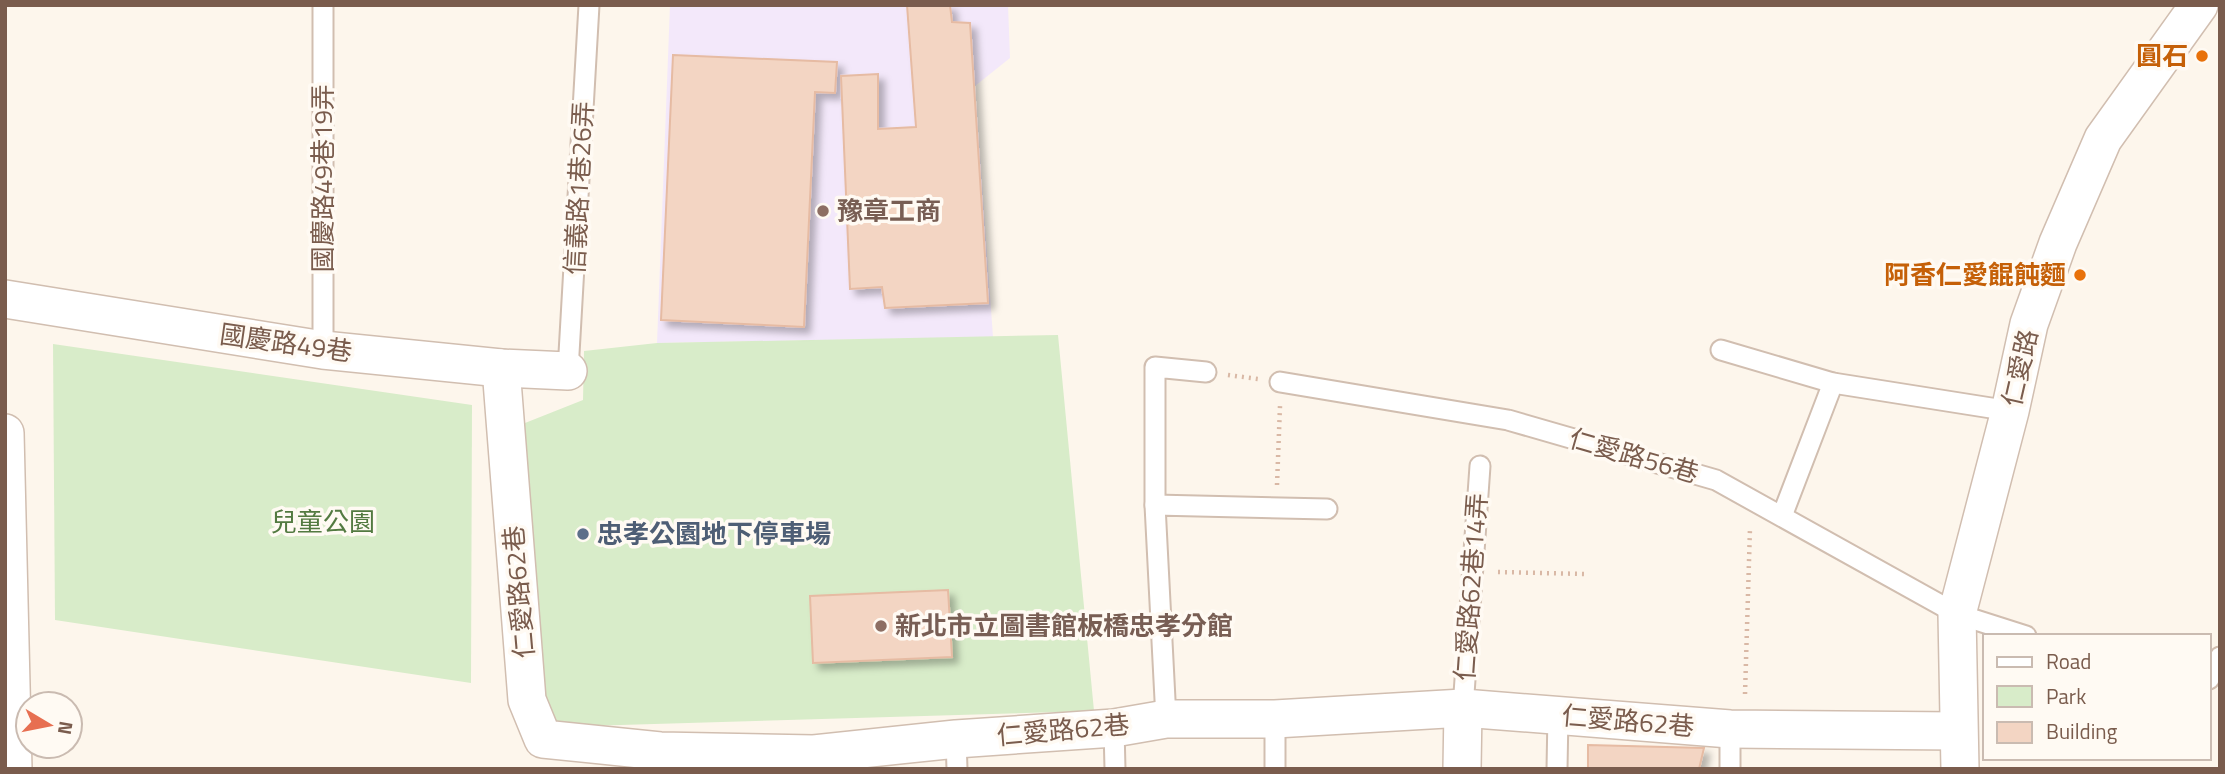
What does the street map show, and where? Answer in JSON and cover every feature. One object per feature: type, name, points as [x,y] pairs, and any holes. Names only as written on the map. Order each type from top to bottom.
[{"type":"street","name":"仁愛路","points":[[1960,769],[1957,614],[2010,411],[2029,324],[2058,243],[2103,139],[2199,5]]},
{"type":"street","name":"國慶路49巷","points":[[5,299],[323,350],[501,368],[568,371]]},
{"type":"street","name":"仁愛路62巷","points":[[501,368],[527,700],[543,739],[660,760],[813,761],[957,754],[1166,719],[1275,719],[1462,708],[1737,729],[1958,731]]},
{"type":"street","points":[[5,433],[13,769]]},
{"type":"street","points":[[1462,708],[1462,769]]},
{"type":"lane","name":"國慶路49巷19弄","points":[[323,5],[323,350]]},
{"type":"lane","name":"信義路1巷26弄","points":[[568,371],[589,5]]},
{"type":"lane","points":[[1721,350],[1833,383],[2010,411]]},
{"type":"lane","points":[[1166,719],[1155,505],[1155,368],[1206,372]]},
{"type":"lane","name":"仁愛路56巷","points":[[1280,382],[1508,420],[1716,480],[1957,614],[2020,634]]},
{"type":"lane","points":[[1782,516],[1833,383]]},
{"type":"lane","name":"仁愛路62巷14弄","points":[[1462,708],[1480,466]]},
{"type":"lane","points":[[1155,505],[1327,509]]},
{"type":"lane","points":[[2211,674],[2220,657]]},
{"type":"lane","points":[[1557,769],[1558,715]]},
{"type":"lane","points":[[1275,719],[1275,769]]},
{"type":"lane","points":[[1114,728],[1115,769]]},
{"type":"lane","points":[[1730,769],[1737,729]]},
{"type":"path","points":[[1206,372],[1280,382],[1277,507]]},
{"type":"path","points":[[1737,729],[1751,499]]},
{"type":"path","points":[[1471,571],[1584,574]]},
{"type":"shaded area","name":"豫章工商","points":[[670,5],[1008,5],[1010,58],[975,86],[993,337],[657,343]]},
{"type":"green space","points":[[1058,335],[1094,711],[553,727],[508,697],[495,435],[583,400],[584,351],[657,343]]},
{"type":"green space","name":"兒童公園","points":[[53,344],[472,405],[471,683],[55,620]]},
{"type":"building","points":[[907,5],[950,5],[952,22],[970,23],[988,303],[885,308],[882,287],[850,289],[841,76],[878,74],[878,129],[916,127]]},
{"type":"building","points":[[673,55],[837,62],[835,93],[815,92],[804,327],[661,320]]},
{"type":"building","name":"新北市立圖書館板橋忠孝分館","points":[[948,590],[952,657],[813,663],[810,596]]},
{"type":"building","points":[[1588,745],[1704,748],[1699,769],[1588,769]]},
{"type":"place","name":"圓石","points":[[2202,56]]},
{"type":"place","name":"豫章工商","points":[[823,211]]},
{"type":"place","name":"阿香仁愛餛飩麵","points":[[2080,275]]},
{"type":"place","name":"忠孝公園地下停車場","points":[[583,534]]},
{"type":"place","name":"新北市立圖書館板橋忠孝分館","points":[[881,626]]}]
